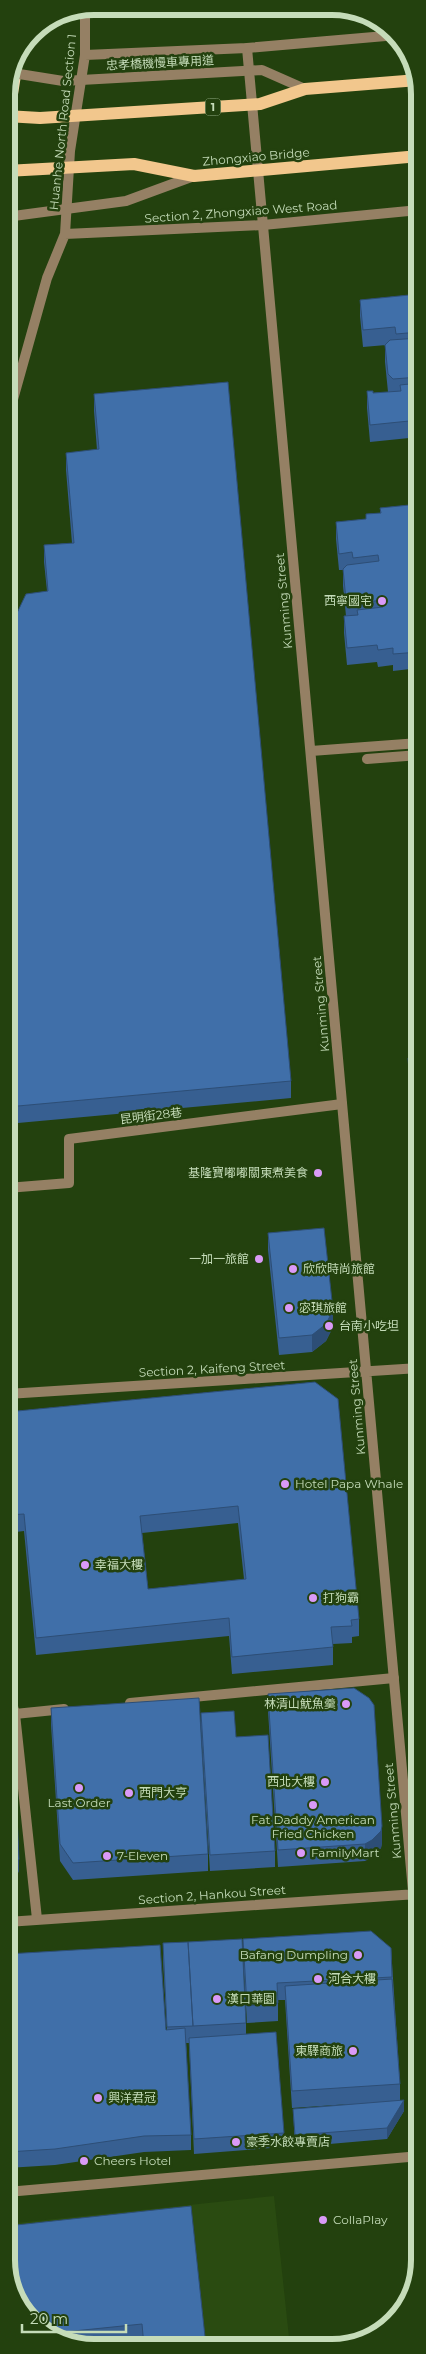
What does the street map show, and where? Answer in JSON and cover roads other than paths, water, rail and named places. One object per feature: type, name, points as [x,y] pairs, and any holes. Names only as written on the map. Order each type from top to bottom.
[{"type":"main road","name":"1","points":[[15,117],[40,118],[260,104],[304,89],[409,81]]},
{"type":"main road","name":"Zhongxiao Bridge","points":[[15,171],[134,164],[194,176],[411,157]]},
{"type":"street","name":"Huanhe North Road Section 1","points":[[15,389],[47,278],[65,234],[70,151],[84,55],[85,16]]},
{"type":"street","points":[[84,55],[247,48],[385,36]]},
{"type":"street","name":"Kunming Street","points":[[247,48],[394,1678],[411,1845]]},
{"type":"street","name":"忠孝橋機慢車專用道","points":[[18,74],[63,81],[262,70],[304,89]]},
{"type":"street","points":[[15,216],[126,201],[194,176]]},
{"type":"street","name":"Section 2, Zhongxiao West Road","points":[[65,234],[263,225],[411,211]]},
{"type":"street","points":[[311,751],[411,744]]},
{"type":"street","points":[[367,759],[411,756]]},
{"type":"street","name":"昆明街28巷","points":[[15,1187],[69,1183],[69,1139],[342,1104]]},
{"type":"street","name":"Section 2, Kaifeng Street","points":[[15,1393],[411,1368]]},
{"type":"street","points":[[122,1704],[394,1678]]},
{"type":"street","points":[[37,1919],[15,1714],[73,1708]]},
{"type":"street","name":"Section 2, Hankou Street","points":[[15,1921],[411,1894]]},
{"type":"street","points":[[15,2191],[411,2157]]},
{"type":"place","name":"西寧國宅","points":[[382,601]]},
{"type":"place","name":"基隆寶嘟嘟關東煮美食","points":[[318,1173]]},
{"type":"place","name":"一加一旅館","points":[[259,1259]]},
{"type":"place","name":"欣欣時尚旅館","points":[[293,1269]]},
{"type":"place","name":"宓琪旅館","points":[[289,1308]]},
{"type":"place","name":"台南小吃坦","points":[[329,1326]]},
{"type":"place","name":"Hotel Papa Whale","points":[[285,1484]]},
{"type":"place","name":"幸福大樓","points":[[85,1565]]},
{"type":"place","name":"打狗霸","points":[[313,1598]]},
{"type":"place","name":"林清山魷魚羹","points":[[346,1704]]},
{"type":"place","name":"西北大樓","points":[[325,1782]]},
{"type":"place","name":"Last Order","points":[[79,1788]]},
{"type":"place","name":"西門大亨","points":[[129,1793]]},
{"type":"place","name":"Fat Daddy American Fried Chicken","points":[[313,1805]]},
{"type":"place","name":"FamilyMart","points":[[301,1853]]},
{"type":"place","name":"7-Eleven","points":[[107,1856]]},
{"type":"place","name":"Bafang Dumpling","points":[[358,1955]]},
{"type":"place","name":"河合大樓","points":[[318,1979]]},
{"type":"place","name":"漢口華園","points":[[217,1999]]},
{"type":"place","name":"東驛商旅","points":[[353,2051]]},
{"type":"place","name":"興洋君冠","points":[[98,2098]]},
{"type":"place","name":"豪季水餃專賣店","points":[[236,2142]]},
{"type":"place","name":"Cheers Hotel","points":[[84,2161]]},
{"type":"place","name":"CollaPlay","points":[[323,2220]]}]
